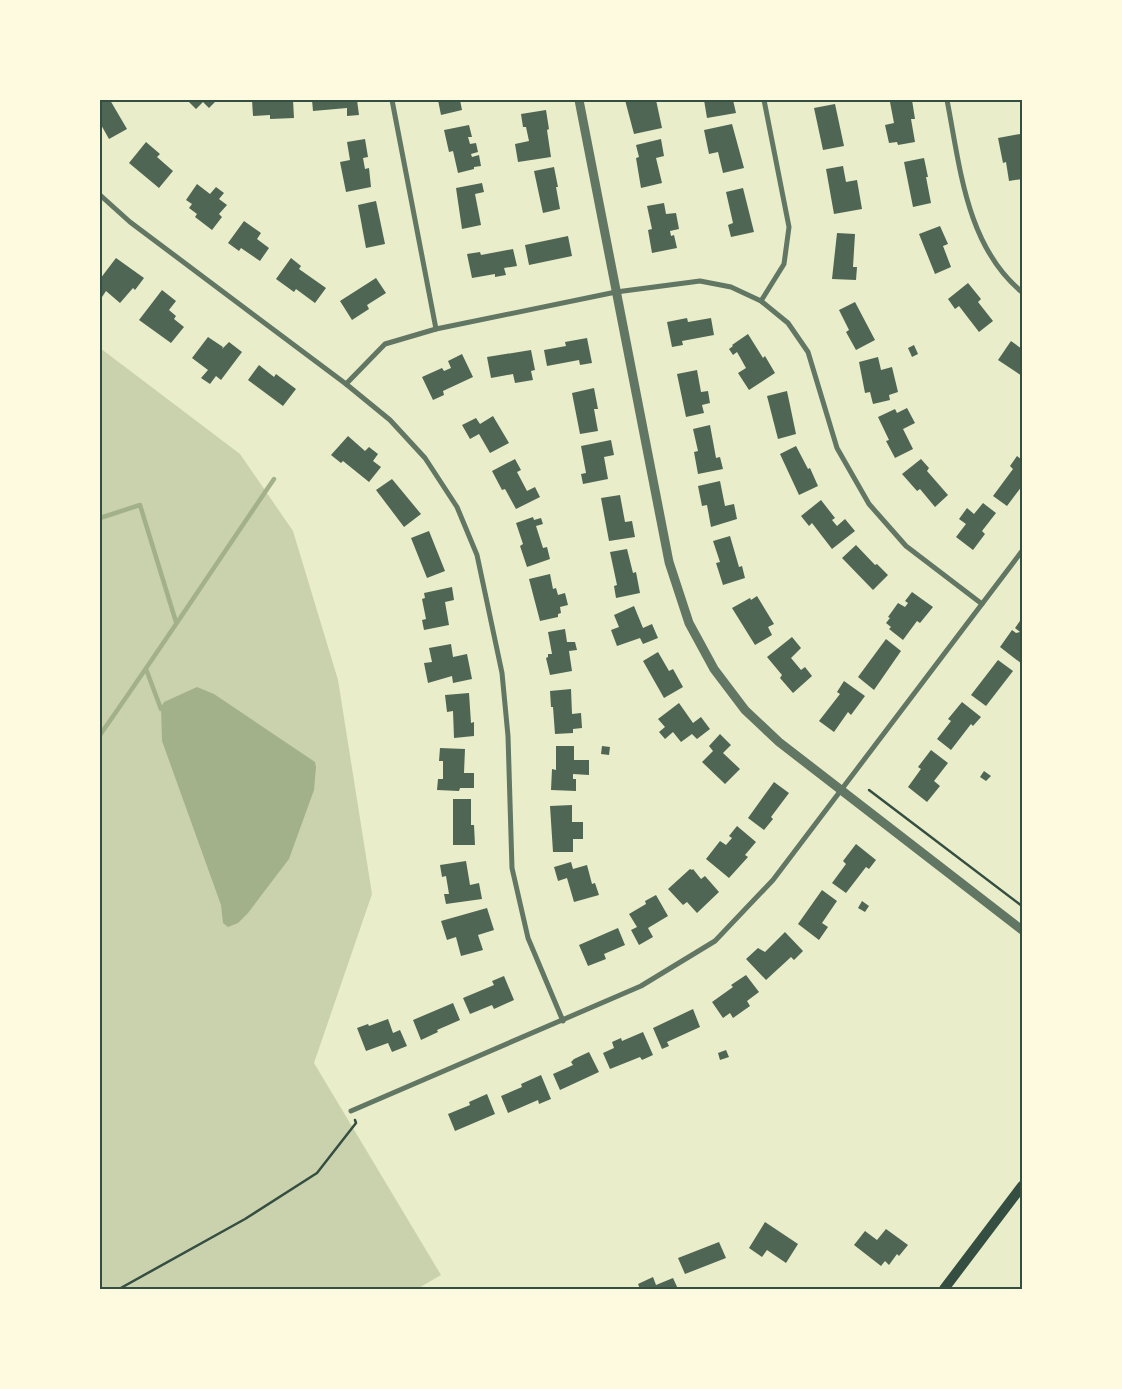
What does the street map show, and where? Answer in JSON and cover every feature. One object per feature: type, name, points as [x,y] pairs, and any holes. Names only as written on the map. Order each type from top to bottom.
[{"type":"main road","points":[[944,1289],[1022,1186]]},
{"type":"street","points":[[392,100],[436,329]]},
{"type":"street","points":[[579,100],[669,562],[689,623],[714,669],[746,710],[779,742],[1022,930]]},
{"type":"street","points":[[761,301],[784,264],[789,227],[764,100]]},
{"type":"street","points":[[947,100],[966,198],[983,243],[1010,282],[1022,292]]},
{"type":"street","points":[[100,195],[130,222],[346,384],[390,420],[425,458],[457,507],[477,555],[502,673],[508,736],[512,868],[528,938],[563,1020]]},
{"type":"street","points":[[346,384],[385,344],[436,329],[616,292],[700,281],[732,287],[761,301],[788,323],[808,352],[838,448],[869,504],[906,546],[982,604]]},
{"type":"street","points":[[351,1111],[641,986],[715,941],[773,880],[1022,552]]},
{"type":"path","points":[[869,790],[1022,906]]},
{"type":"path","points":[[119,1289],[245,1219],[317,1173],[356,1122],[351,1111]]},
{"type":"shaded area","points":[[100,348],[240,454],[293,531],[338,680],[372,894],[314,1063],[441,1275],[417,1289],[100,1289]]},
{"type":"shaded area","points":[[197,687],[214,694],[315,762],[316,767],[314,790],[289,859],[248,913],[238,923],[228,927],[223,923],[221,905],[162,741],[161,707],[164,702]]},
{"type":"building","points":[[100,100],[110,100],[127,129],[109,139],[100,123]]},
{"type":"building","points":[[187,100],[217,100],[209,108],[203,102],[196,109]]},
{"type":"building","points":[[252,100],[293,100],[294,118],[270,119],[270,115],[253,116]]},
{"type":"building","points":[[312,100],[357,100],[359,115],[347,116],[347,108],[313,111]]},
{"type":"building","points":[[438,100],[460,100],[462,110],[441,115]]},
{"type":"building","points":[[625,100],[656,100],[662,128],[634,134]]},
{"type":"building","points":[[704,100],[733,100],[736,113],[707,118]]},
{"type":"building","points":[[912,100],[915,119],[911,119],[915,142],[898,145],[897,142],[889,143],[885,125],[894,123],[890,102]]},
{"type":"building","points":[[835,104],[844,146],[823,150],[814,108]]},
{"type":"building","points":[[546,110],[551,157],[518,162],[515,144],[529,141],[526,127],[523,127],[521,114]]},
{"type":"building","points":[[732,124],[744,168],[723,173],[718,152],[709,154],[704,130]]},
{"type":"building","points":[[469,125],[472,137],[468,137],[470,144],[476,143],[478,152],[471,154],[472,157],[479,155],[481,166],[458,173],[453,151],[449,152],[444,130]]},
{"type":"building","points":[[1020,134],[1022,179],[1009,181],[1006,162],[1003,163],[998,138]]},
{"type":"building","points":[[365,139],[368,157],[363,158],[365,169],[369,168],[371,187],[346,192],[340,162],[350,160],[347,142]]},
{"type":"building","points":[[661,139],[664,156],[656,158],[662,183],[641,188],[636,158],[639,157],[636,145]]},
{"type":"building","points":[[146,142],[160,154],[157,157],[173,171],[159,188],[129,163]]},
{"type":"building","points":[[924,158],[931,203],[913,207],[904,162]]},
{"type":"building","points":[[843,166],[846,182],[857,180],[862,209],[834,214],[826,169]]},
{"type":"building","points":[[554,167],[560,209],[543,213],[534,171]]},
{"type":"building","points":[[482,183],[484,192],[475,194],[481,225],[462,229],[456,188]]},
{"type":"building","points":[[197,184],[210,194],[216,187],[224,193],[219,199],[227,205],[219,214],[222,217],[212,230],[195,217],[197,214],[189,208],[192,204],[186,200]]},
{"type":"building","points":[[743,188],[754,232],[731,237],[728,225],[733,223],[726,192]]},
{"type":"building","points":[[376,201],[385,244],[366,248],[358,205]]},
{"type":"building","points":[[664,203],[666,214],[676,213],[679,229],[670,231],[671,236],[674,235],[677,248],[652,253],[648,230],[652,229],[647,206]]},
{"type":"building","points":[[244,221],[261,233],[257,239],[269,248],[260,261],[241,248],[239,251],[228,243]]},
{"type":"building","points":[[940,226],[948,244],[943,246],[951,267],[935,274],[919,234]]},
{"type":"building","points":[[837,233],[855,234],[853,267],[857,267],[856,280],[832,279]]},
{"type":"building","points":[[568,236],[572,256],[529,265],[525,245]]},
{"type":"building","points":[[513,249],[517,266],[504,268],[506,275],[495,277],[495,274],[472,278],[467,254],[480,252],[481,255]]},
{"type":"building","points":[[116,258],[144,278],[135,290],[133,288],[120,303],[106,291],[102,297],[100,296],[100,279]]},
{"type":"building","points":[[291,258],[301,266],[299,269],[326,288],[315,303],[296,289],[294,292],[276,279]]},
{"type":"building","points":[[376,278],[386,293],[367,305],[369,309],[352,320],[340,301]]},
{"type":"building","points":[[968,283],[981,299],[978,302],[993,321],[979,332],[959,306],[955,309],[948,299]]},
{"type":"building","points":[[162,290],[176,301],[169,310],[176,316],[174,319],[184,327],[171,343],[139,320]]},
{"type":"building","points":[[855,302],[875,340],[856,350],[846,332],[849,330],[839,310]]},
{"type":"building","points":[[687,318],[688,322],[711,318],[714,335],[682,341],[683,345],[672,347],[667,322]]},
{"type":"building","points":[[748,334],[775,373],[749,390],[738,373],[746,368],[737,352],[733,355],[729,349]]},
{"type":"building","points":[[208,337],[223,347],[222,349],[229,342],[242,352],[221,380],[216,376],[210,384],[201,378],[208,370],[192,358]]},
{"type":"building","points":[[587,338],[592,363],[580,365],[579,360],[547,366],[544,350],[566,346],[565,342]]},
{"type":"building","points":[[1011,341],[1022,349],[1022,376],[998,360]]},
{"type":"building","points":[[914,345],[918,354],[912,357],[908,348]]},
{"type":"building","points":[[531,350],[535,370],[531,371],[533,380],[515,383],[513,374],[491,378],[487,357]]},
{"type":"building","points":[[462,354],[473,377],[443,391],[444,395],[433,400],[422,377],[442,368],[444,371],[451,368],[448,361]]},
{"type":"building","points":[[878,357],[881,370],[892,367],[898,392],[889,395],[890,400],[873,404],[870,392],[865,393],[859,362]]},
{"type":"building","points":[[259,365],[274,377],[276,374],[296,389],[283,406],[248,380]]},
{"type":"building","points":[[697,370],[701,392],[708,391],[710,403],[702,405],[704,413],[686,417],[677,374]]},
{"type":"building","points":[[594,388],[598,409],[594,409],[598,431],[580,434],[572,393]]},
{"type":"building","points":[[787,391],[796,434],[778,439],[767,396]]},
{"type":"building","points":[[907,408],[915,423],[903,429],[913,449],[895,458],[886,441],[889,440],[878,417],[895,409],[897,413]]},
{"type":"building","points":[[493,416],[509,443],[490,453],[479,434],[470,439],[462,425],[476,418],[480,424]]},
{"type":"building","points":[[710,425],[716,458],[720,457],[723,469],[698,474],[694,452],[698,451],[693,429]]},
{"type":"building","points":[[348,436],[365,451],[369,447],[378,454],[373,461],[381,467],[369,482],[343,461],[341,463],[331,455]]},
{"type":"building","points":[[611,440],[614,455],[604,457],[608,479],[583,484],[581,474],[586,473],[581,446]]},
{"type":"building","points":[[796,446],[808,469],[810,468],[818,486],[799,495],[780,454]]},
{"type":"building","points":[[1017,456],[1022,460],[1022,486],[1007,506],[993,496],[1013,469],[1010,466]]},
{"type":"building","points":[[515,459],[521,470],[517,472],[527,491],[535,487],[540,497],[516,509],[505,489],[502,490],[492,471]]},
{"type":"building","points":[[921,459],[929,468],[927,471],[948,495],[935,507],[920,489],[917,491],[902,474]]},
{"type":"building","points":[[392,479],[421,514],[404,527],[376,490]]},
{"type":"building","points":[[720,481],[725,506],[734,504],[737,519],[711,527],[707,505],[702,506],[698,486]]},
{"type":"building","points":[[620,495],[625,522],[632,521],[635,537],[609,541],[601,498]]},
{"type":"building","points":[[821,500],[835,518],[832,520],[837,526],[845,519],[855,531],[832,549],[812,523],[809,526],[801,516]]},
{"type":"building","points":[[983,503],[996,513],[982,531],[985,534],[973,550],[956,537],[966,524],[959,519],[967,508],[974,514]]},
{"type":"building","points":[[533,517],[534,520],[541,518],[543,524],[536,526],[543,548],[547,547],[550,559],[527,567],[520,546],[523,544],[516,523]]},
{"type":"building","points":[[429,531],[445,571],[427,578],[411,538]]},
{"type":"building","points":[[730,536],[739,567],[742,566],[745,578],[723,585],[716,563],[720,562],[713,541]]},
{"type":"building","points":[[856,545],[875,565],[877,564],[888,575],[873,590],[842,558]]},
{"type":"building","points":[[627,549],[633,573],[636,572],[640,593],[616,598],[614,586],[617,585],[610,552]]},
{"type":"building","points":[[550,574],[553,589],[556,588],[558,595],[565,593],[568,605],[560,607],[561,613],[558,614],[558,617],[540,621],[529,579]]},
{"type":"building","points":[[452,587],[454,600],[445,602],[449,625],[424,630],[422,620],[426,619],[422,599],[425,598],[424,593]]},
{"type":"building","points":[[912,592],[933,607],[920,623],[917,621],[903,640],[889,629],[891,627],[886,623],[898,603],[905,607],[908,603],[905,601]]},
{"type":"building","points":[[757,596],[774,624],[768,627],[772,635],[755,645],[732,608]]},
{"type":"building","points":[[634,606],[643,628],[652,624],[658,638],[643,644],[640,638],[617,646],[611,630],[619,627],[614,615]]},
{"type":"building","points":[[1022,618],[1022,664],[1000,647],[1012,630],[1016,633],[1020,632],[1015,628]]},
{"type":"building","points":[[565,629],[567,642],[575,642],[577,650],[569,651],[572,671],[550,675],[546,658],[548,654],[552,654],[548,632]]},
{"type":"building","points":[[792,637],[801,648],[791,658],[801,670],[805,667],[812,676],[793,693],[780,678],[782,675],[767,657]]},
{"type":"building","points":[[886,639],[901,651],[874,690],[858,677]]},
{"type":"building","points":[[451,644],[453,657],[467,654],[472,679],[453,683],[452,676],[428,683],[424,663],[432,662],[429,648]]},
{"type":"building","points":[[658,652],[669,671],[673,669],[683,687],[664,698],[643,661]]},
{"type":"building","points":[[998,660],[1013,671],[986,706],[971,695]]},
{"type":"building","points":[[844,681],[865,696],[851,715],[848,712],[834,732],[819,721],[840,694],[837,692]]},
{"type":"building","points":[[571,689],[572,714],[581,713],[582,728],[573,729],[573,733],[555,734],[550,691]]},
{"type":"building","points":[[469,693],[471,723],[474,722],[474,736],[454,738],[453,711],[447,712],[445,695]]},
{"type":"building","points":[[962,702],[981,717],[973,726],[971,724],[951,750],[937,739],[951,721],[948,719]]},
{"type":"building","points":[[679,703],[693,723],[701,717],[710,729],[697,739],[692,734],[681,742],[673,732],[665,739],[659,732],[665,727],[658,719]]},
{"type":"building","points":[[720,734],[731,745],[723,753],[740,769],[725,784],[702,762],[713,751],[709,746]]},
{"type":"building","points":[[556,746],[574,746],[574,760],[589,760],[589,775],[573,774],[573,779],[576,779],[576,791],[551,790],[552,769],[556,770]]},
{"type":"building","points":[[602,746],[610,747],[609,755],[601,754]]},
{"type":"building","points":[[440,748],[465,749],[464,773],[474,773],[474,788],[460,788],[459,791],[437,790],[438,779],[443,779],[443,761],[439,761]]},
{"type":"building","points":[[931,750],[948,763],[934,781],[940,786],[927,802],[908,787],[921,769],[918,767]]},
{"type":"building","points":[[984,771],[991,776],[986,781],[980,777]]},
{"type":"building","points":[[774,782],[789,793],[764,830],[748,818]]},
{"type":"building","points":[[453,799],[471,799],[471,825],[474,825],[475,845],[453,845]]},
{"type":"building","points":[[572,805],[572,822],[583,822],[583,839],[573,839],[573,852],[553,852],[550,806]]},
{"type":"building","points":[[737,826],[756,842],[745,855],[748,857],[729,878],[706,859],[720,841],[726,845],[732,838],[729,836]]},
{"type":"building","points":[[856,844],[876,860],[869,869],[866,867],[846,893],[832,883],[846,864],[843,861]]},
{"type":"building","points":[[466,861],[470,885],[479,883],[482,899],[446,904],[444,894],[449,894],[446,876],[442,877],[440,865]]},
{"type":"building","points":[[571,862],[573,869],[587,865],[592,884],[595,883],[599,895],[574,902],[567,878],[558,881],[554,867]]},
{"type":"building","points":[[690,869],[693,869],[701,879],[705,876],[719,892],[697,913],[687,902],[683,905],[668,889]]},
{"type":"building","points":[[822,890],[837,901],[822,923],[828,927],[819,940],[798,924]]},
{"type":"building","points":[[656,895],[668,916],[648,928],[653,937],[639,945],[631,930],[637,927],[629,914],[646,904],[645,901]]},
{"type":"building","points":[[862,901],[869,906],[865,912],[858,908]]},
{"type":"building","points":[[487,908],[494,930],[478,935],[483,950],[461,956],[456,937],[447,940],[441,921]]},
{"type":"building","points":[[618,928],[625,945],[604,954],[606,959],[588,966],[579,945]]},
{"type":"building","points":[[785,932],[803,951],[794,960],[791,957],[766,980],[746,959],[758,948],[765,952]]},
{"type":"building","points":[[746,975],[759,992],[747,1001],[750,1006],[733,1018],[730,1013],[723,1018],[712,1002]]},
{"type":"building","points":[[504,976],[514,1000],[494,1009],[492,1005],[470,1014],[463,998],[494,985],[492,981]]},
{"type":"building","points":[[453,1003],[460,1020],[437,1030],[438,1032],[421,1040],[413,1020]]},
{"type":"building","points":[[693,1009],[700,1027],[667,1042],[669,1046],[662,1049],[653,1028]]},
{"type":"building","points":[[388,1019],[393,1033],[400,1030],[407,1046],[392,1052],[388,1043],[366,1051],[357,1028]]},
{"type":"building","points":[[643,1032],[653,1055],[642,1060],[640,1057],[610,1069],[603,1053],[614,1048],[612,1042],[621,1038],[622,1041]]},
{"type":"building","points":[[726,1050],[729,1057],[720,1060],[718,1053]]},
{"type":"building","points":[[589,1052],[599,1072],[560,1090],[553,1074],[573,1065],[571,1062],[574,1059]]},
{"type":"building","points":[[541,1075],[551,1099],[539,1104],[538,1100],[508,1113],[501,1096],[522,1087],[521,1084]]},
{"type":"building","points":[[487,1094],[495,1114],[455,1131],[448,1114],[470,1105],[469,1102]]},
{"type":"building","points":[[765,1222],[798,1244],[786,1263],[767,1250],[762,1257],[749,1248]]},
{"type":"building","points":[[886,1229],[908,1245],[899,1256],[897,1254],[889,1265],[885,1261],[881,1266],[854,1245],[865,1231],[877,1240]]},
{"type":"building","points":[[719,1242],[726,1258],[685,1274],[678,1258]]},
{"type":"building","points":[[653,1277],[656,1285],[673,1278],[678,1289],[640,1289],[638,1284]]},
{"type":"waterway","points":[[100,735],[274,479]]},
{"type":"waterway","points":[[100,518],[140,505],[176,622]]},
{"type":"waterway","points":[[146,669],[161,709]]}]
